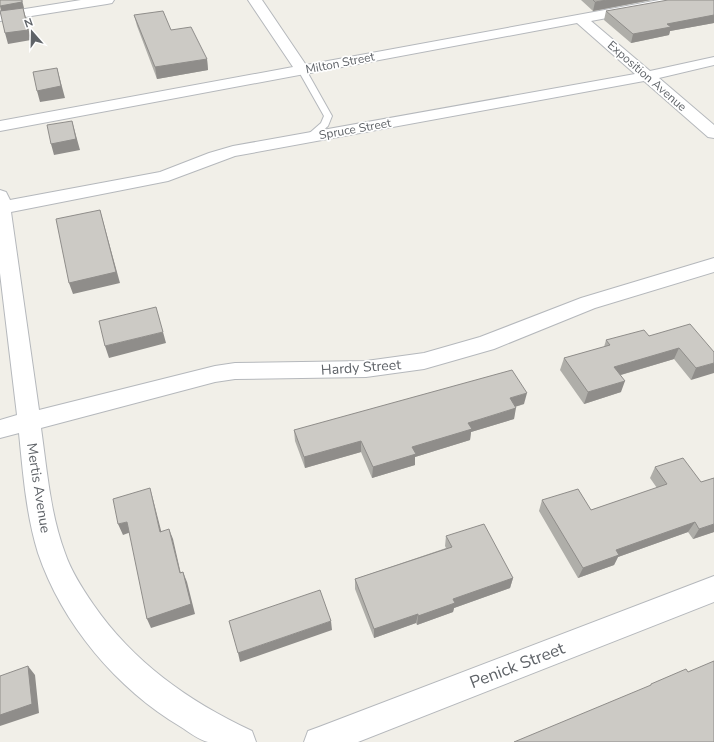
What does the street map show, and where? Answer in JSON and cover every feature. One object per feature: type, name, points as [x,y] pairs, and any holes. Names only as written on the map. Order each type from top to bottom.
[{"type":"street","points":[[0,17],[107,0]]},
{"type":"street","points":[[255,0],[302,70]]},
{"type":"street","name":"Milton Street","points":[[0,126],[681,0]]},
{"type":"street","name":"Exposition Avenue","points":[[580,18],[714,133]]},
{"type":"street","name":"Spruce Street","points":[[1,204],[162,177],[181,172],[214,156],[310,137],[648,76],[714,61]]},
{"type":"street","name":"Mertis Avenue","points":[[1,204],[41,515],[48,543],[59,572],[73,600],[92,628],[114,655],[141,680],[177,708],[215,731],[241,742]]},
{"type":"street","name":"Hardy Street","points":[[0,429],[215,374],[255,369],[351,370],[396,366],[424,361],[486,343],[588,303],[714,265]]},
{"type":"street","name":"Penick Street","points":[[319,742],[714,588]]},
{"type":"lane","points":[[302,70],[328,116],[325,124],[310,137]]},
{"type":"building","points":[[0,0],[22,0],[22,2],[0,6]]},
{"type":"building","points":[[593,0],[607,0],[595,2]]},
{"type":"building","points":[[668,0],[714,0],[714,15],[667,24],[671,27],[633,34],[606,11]]},
{"type":"building","points":[[23,8],[28,30],[5,33],[0,11]]},
{"type":"building","points":[[163,11],[171,30],[191,27],[207,59],[155,67],[134,15]]},
{"type":"building","points":[[57,68],[61,86],[37,91],[33,72]]},
{"type":"building","points":[[72,121],[76,139],[51,144],[47,125]]},
{"type":"building","points":[[100,210],[116,272],[69,283],[56,219]]},
{"type":"building","points":[[156,307],[163,332],[105,346],[99,321]]},
{"type":"building","points":[[690,324],[714,352],[714,363],[696,368],[679,348],[614,367],[625,381],[588,392],[564,358],[610,345],[606,340],[644,330],[649,336]]},
{"type":"building","points":[[512,370],[527,393],[510,398],[516,408],[468,423],[472,429],[412,447],[416,454],[373,467],[361,441],[304,457],[294,430]]},
{"type":"building","points":[[683,458],[701,482],[714,478],[714,524],[699,529],[695,522],[616,550],[619,555],[583,568],[542,500],[578,489],[591,510],[667,484],[655,467]]},
{"type":"building","points":[[150,488],[160,532],[169,529],[180,573],[183,572],[191,604],[147,619],[127,522],[118,524],[113,499]]},
{"type":"building","points":[[484,524],[513,578],[453,599],[455,603],[374,629],[355,579],[452,547],[446,536]]},
{"type":"building","points":[[320,590],[331,621],[238,653],[229,621]]},
{"type":"building","points":[[714,661],[714,742],[514,742],[686,669],[688,672]]},
{"type":"building","points":[[28,666],[32,704],[0,715],[0,676]]}]
